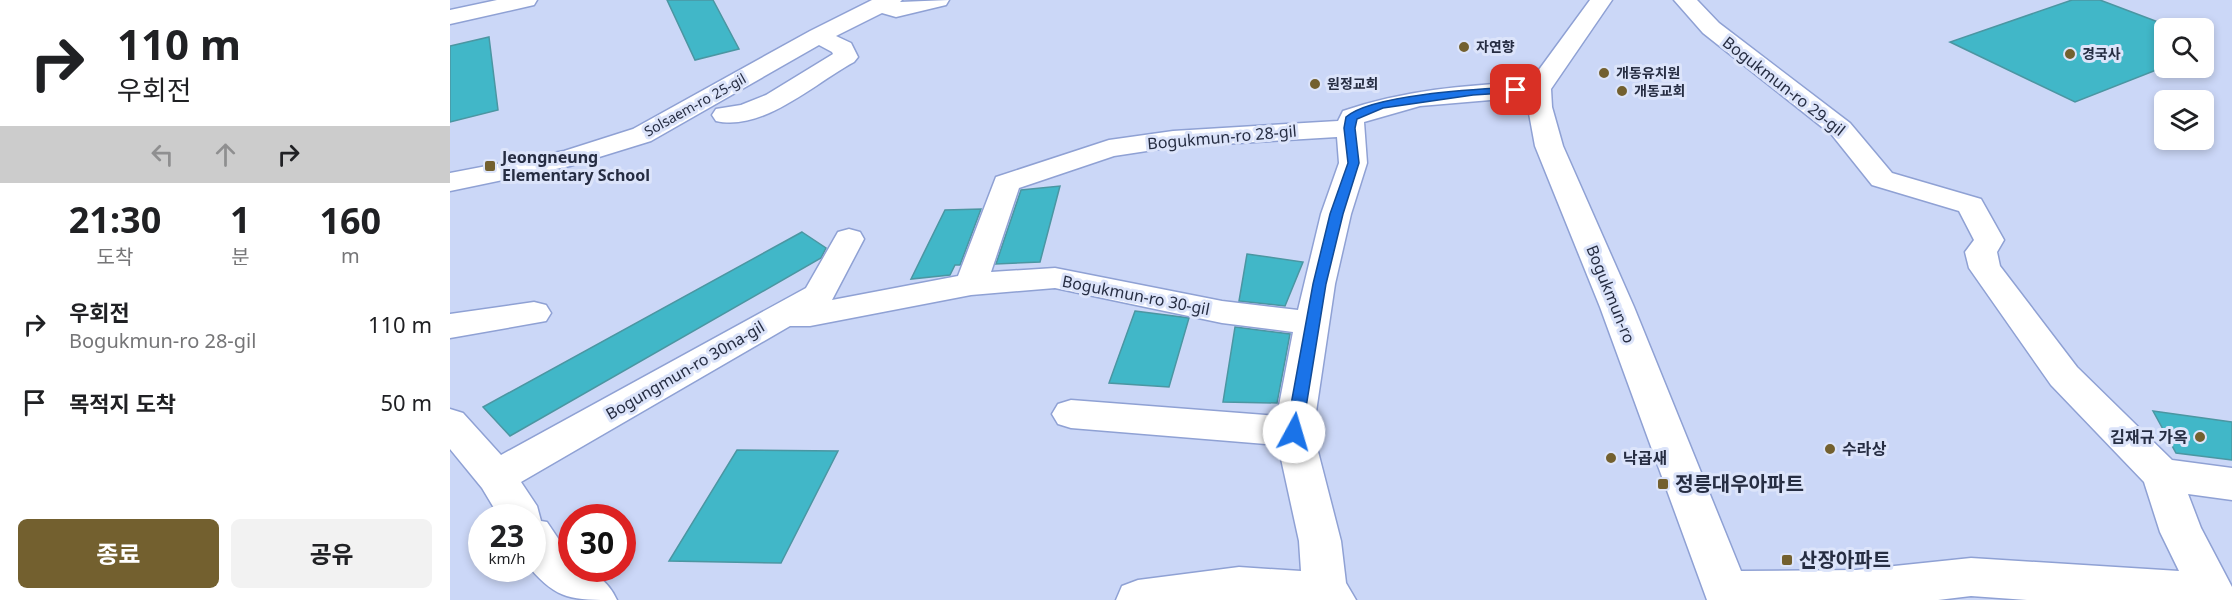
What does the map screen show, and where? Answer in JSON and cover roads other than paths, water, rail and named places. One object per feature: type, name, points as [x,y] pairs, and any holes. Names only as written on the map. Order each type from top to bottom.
[{"type":"street","points":[[450,17],[526,0]]},
{"type":"street","points":[[885,3],[896,10],[938,0]]},
{"type":"street","points":[[1138,600],[1239,586],[1330,596],[1320,541],[1294,432],[1312,323],[1336,214],[1353,163],[1349,128],[1352,117],[1380,105],[1473,92],[1538,89],[1600,0]]},
{"type":"street","name":"Bogukmun-ro 29-gil","points":[[1685,0],[1711,28],[1841,129],[1882,178],[1971,205],[1989,240],[1982,252],[1985,268],[2064,376],[2161,474],[2181,532],[2214,596]]},
{"type":"street","name":"Solsaem-ro 25-gil","points":[[450,182],[570,158],[642,135],[819,36],[885,3]]},
{"type":"street","points":[[725,115],[748,113],[773,103],[830,64],[846,57],[843,48],[819,36]]},
{"type":"street","name":"Bogukmun-ro","points":[[1538,89],[1539,107],[1549,146],[1617,307],[1727,596]]},
{"type":"street","name":"Bogukmun-ro 28-gil","points":[[971,284],[1006,183],[1109,148],[1173,139],[1349,128]]},
{"type":"street","name":"Bogungmun-ro 30na-gil","points":[[496,477],[818,295],[849,239]]},
{"type":"street","name":"Bogukmun-ro 30-gil","points":[[782,314],[810,315],[971,284],[1055,278],[1222,312],[1312,323]]},
{"type":"street","points":[[450,326],[534,312]]},
{"type":"street","points":[[1071,414],[1294,432]]},
{"type":"street","points":[[450,423],[496,477],[513,504]]},
{"type":"street","points":[[2161,474],[2232,484]]},
{"type":"street","points":[[546,557],[558,575],[595,600]]},
{"type":"street","points":[[1727,596],[1856,590],[1971,577],[2214,596]]},
{"type":"place","name":"자연향","points":[[1464,47]]},
{"type":"place","name":"경국사","points":[[2070,54]]},
{"type":"place","name":"개동유치원","points":[[1604,73]]},
{"type":"place","name":"원정교회","points":[[1315,84]]},
{"type":"place","name":"개동교회","points":[[1622,91]]},
{"type":"place","name":"Jeongneung Elementary School","points":[[490,166]]},
{"type":"place","name":"김재규 가옥","points":[[2200,437]]},
{"type":"place","name":"수라상","points":[[1830,449]]},
{"type":"place","name":"낙곱새","points":[[1611,458]]},
{"type":"place","name":"정릉대우아파트","points":[[1663,484]]},
{"type":"place","name":"산장아파트","points":[[1787,560]]}]
